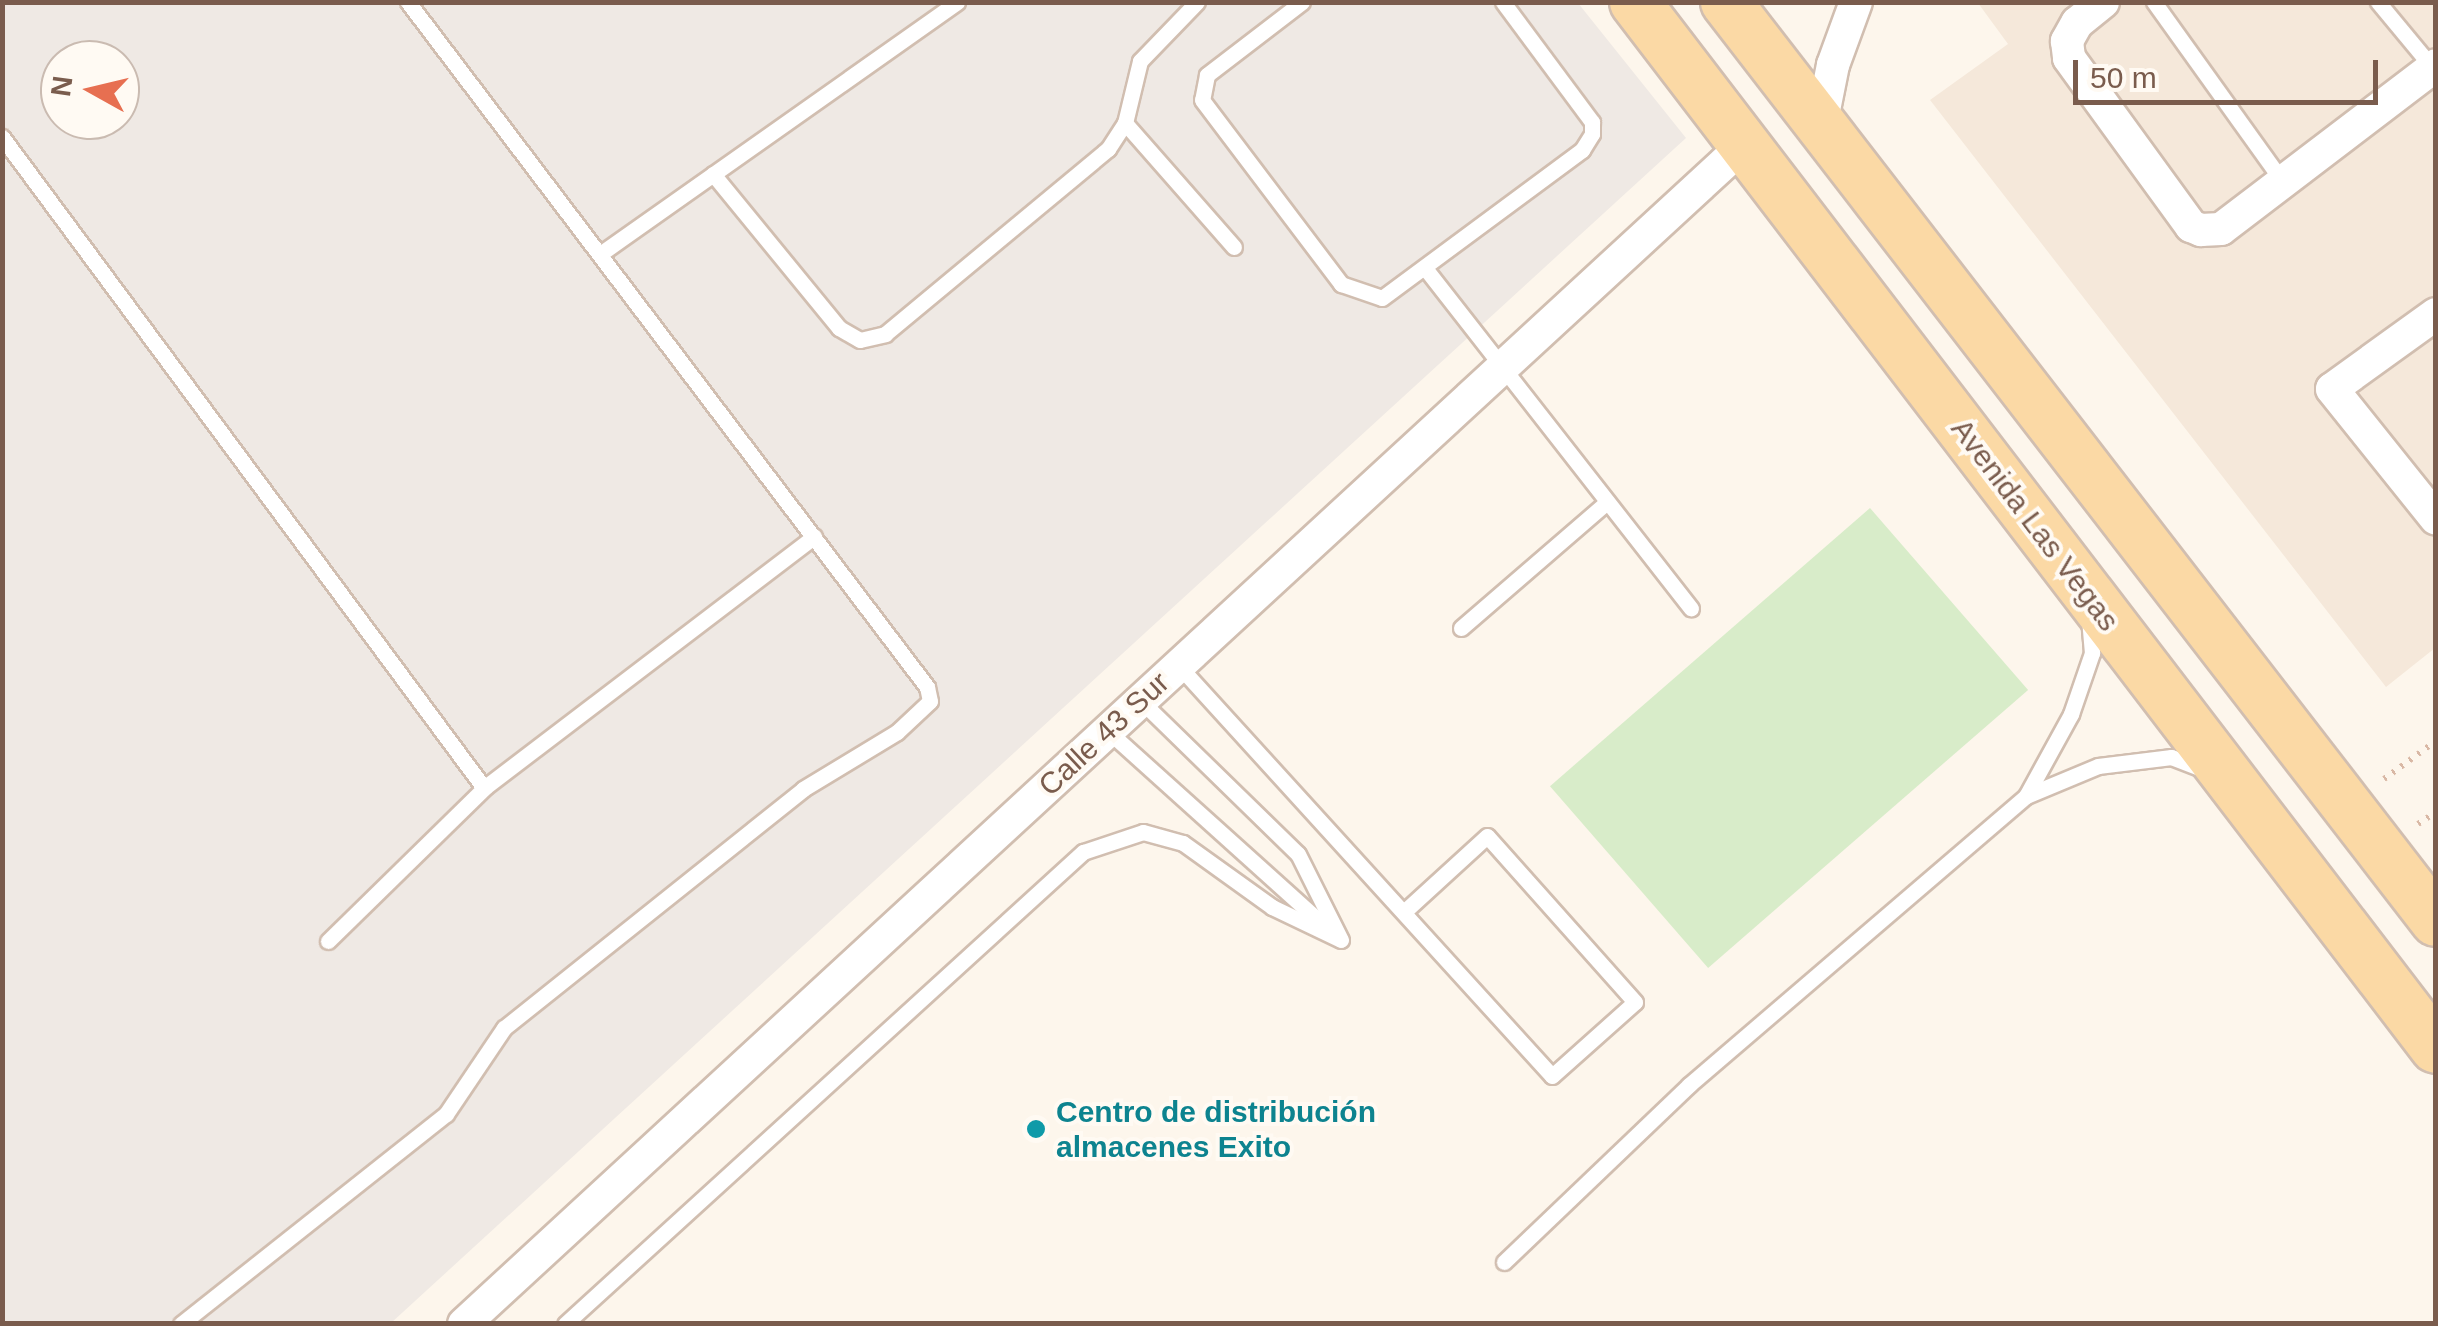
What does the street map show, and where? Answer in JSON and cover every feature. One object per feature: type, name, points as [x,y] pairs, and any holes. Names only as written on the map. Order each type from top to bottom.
[{"type":"main road","name":"Avenida Las Vegas","points":[[1635,2],[2436,1048]]},
{"type":"main road","points":[[1726,2],[2436,920]]},
{"type":"street","points":[[1821,125],[1833,65],[1856,2]]},
{"type":"street","points":[[2103,2],[2077,23],[2067,41],[2070,58],[2190,226],[2222,230],[2434,66]]},
{"type":"street","name":"Calle 43 Sur","points":[[464,1324],[1744,145]]},
{"type":"street","points":[[2436,314],[2332,388],[2436,519]]},
{"type":"lane","points":[[181,1324],[446,1114],[504,1028],[803,789],[922,714],[930,701],[927,686],[408,2]]},
{"type":"lane","points":[[600,254],[957,2]]},
{"type":"lane","points":[[712,174],[839,328],[860,340],[885,334],[1108,149],[1125,123],[1140,61],[1197,2]]},
{"type":"lane","points":[[1302,2],[1206,75],[1202,100],[1341,284],[1382,298],[1582,150],[1592,134],[1592,122],[1503,2]]},
{"type":"lane","points":[[2154,2],[2282,180]]},
{"type":"lane","points":[[2378,2],[2434,66]]},
{"type":"lane","points":[[1125,123],[1234,247]]},
{"type":"lane","points":[[2,137],[484,788]]},
{"type":"lane","points":[[1424,268],[1691,608]]},
{"type":"lane","points":[[1462,628],[1608,502]]},
{"type":"lane","points":[[328,941],[484,788],[814,537]]},
{"type":"lane","points":[[1504,1262],[1690,1085],[2026,796],[2057,746],[2092,653],[2086,592]]},
{"type":"lane","points":[[1179,666],[1552,1076],[1635,1002],[1487,836],[1404,911]]},
{"type":"lane","points":[[1140,701],[1298,854],[1341,940]]},
{"type":"lane","points":[[1108,730],[1341,940]]},
{"type":"lane","points":[[2026,796],[2098,766],[2170,757],[2231,780]]},
{"type":"lane","points":[[565,1324],[1083,852],[1142,832],[1182,844],[1272,907],[1341,940]]},
{"type":"path","points":[[2384,778],[2436,741]]},
{"type":"path","points":[[2418,824],[2436,812]]},
{"type":"shaded area","points":[[3,3],[1578,3],[1686,138],[391,1323],[3,1324]]},
{"type":"shaded area","points":[[1978,3],[2435,3],[2435,648],[2386,687],[1930,100],[2008,44]]},
{"type":"green space","points":[[1870,508],[2028,690],[1708,968],[1550,786]]},
{"type":"place","name":"Centro de distribución almacenes Exito","points":[[1036,1129]]}]
